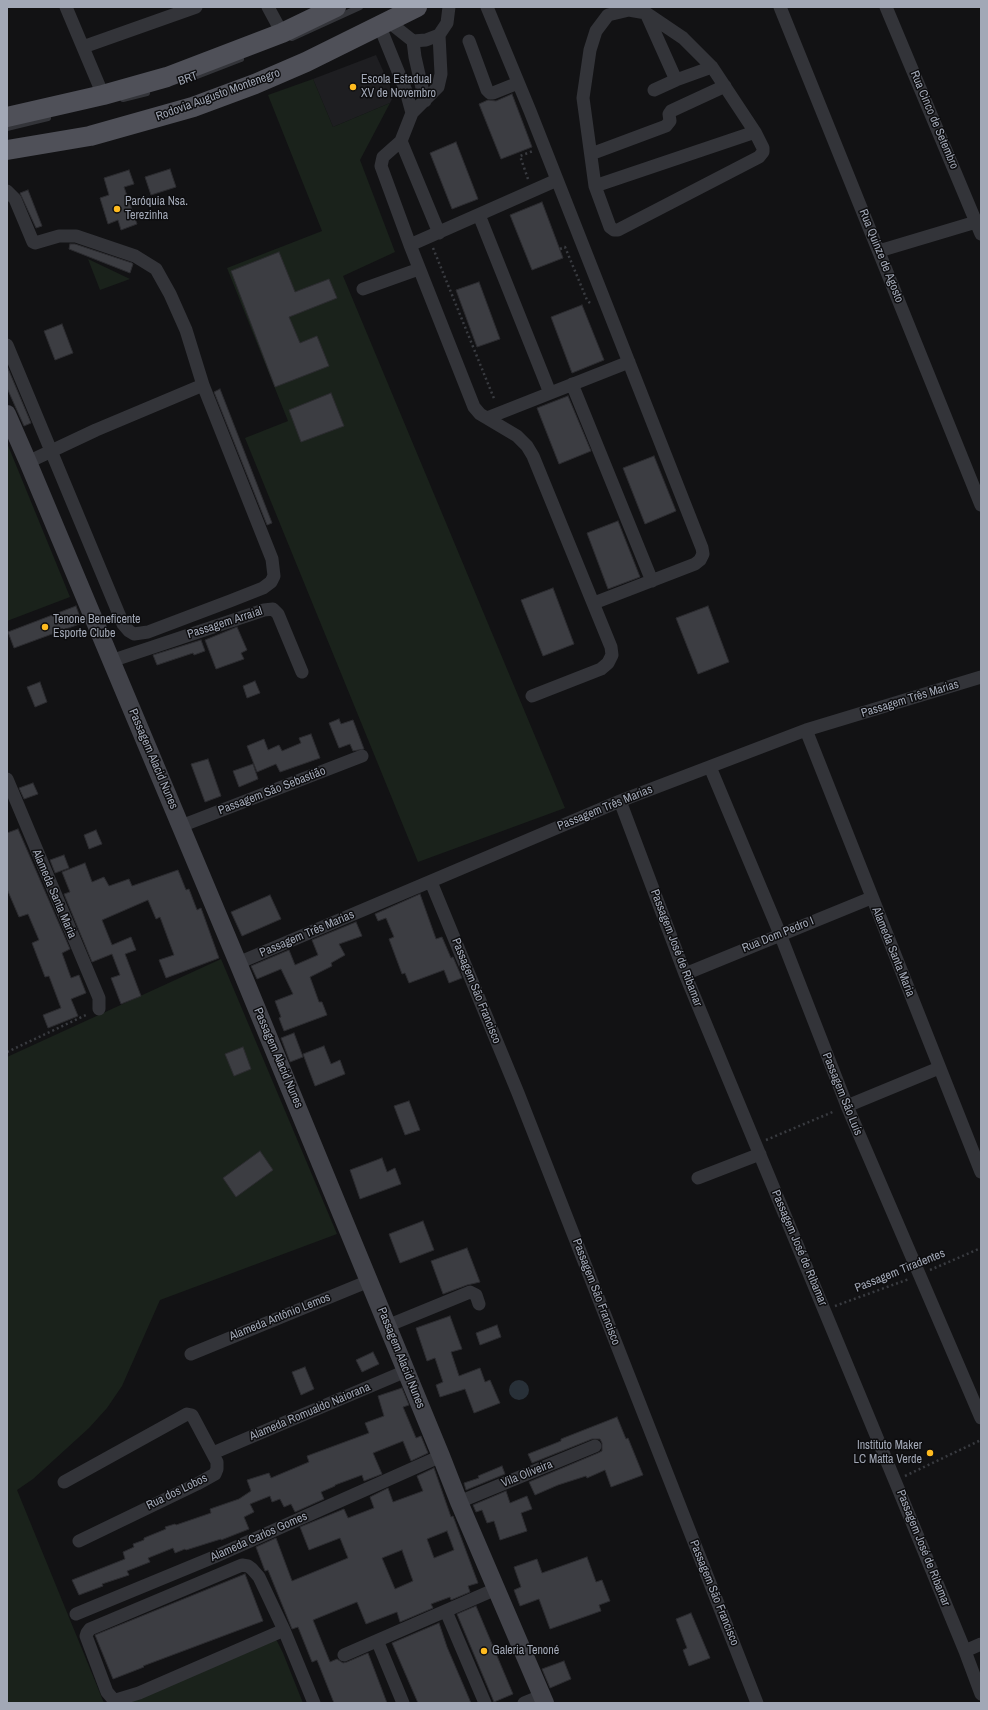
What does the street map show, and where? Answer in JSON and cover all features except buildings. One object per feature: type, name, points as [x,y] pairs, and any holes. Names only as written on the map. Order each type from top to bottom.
[{"type":"main road","points":[[7,116],[108,99],[283,37],[336,7]]},
{"type":"main road","name":"Rodovia Augusto Montenegro","points":[[7,150],[90,136],[193,106],[255,84],[306,62],[417,7]]},
{"type":"main road","name":"Passagem Alacid Nunes","points":[[7,414],[181,826],[459,1502],[543,1699]]},
{"type":"street","points":[[66,7],[108,99]]},
{"type":"street","points":[[83,47],[196,7]]},
{"type":"street","points":[[268,7],[283,37]]},
{"type":"street","points":[[384,24],[413,41],[426,40],[439,35],[447,24],[448,7]]},
{"type":"street","points":[[487,7],[558,180],[702,548],[703,554],[700,560],[695,564],[594,603]]},
{"type":"street","name":"Rua Quinze de Agosto","points":[[780,7],[981,505]]},
{"type":"street","name":"Rua Cinco de Setembro","points":[[886,7],[979,228]]},
{"type":"street","points":[[628,8],[646,13],[683,38],[712,67],[755,132],[763,148],[763,152],[759,157],[618,230],[614,230],[610,227],[596,186],[583,98],[590,50],[596,31],[607,11],[628,8]]},
{"type":"street","points":[[646,13],[676,80]]},
{"type":"street","points":[[384,24],[412,114]]},
{"type":"street","points":[[439,35],[441,74],[438,87],[412,114],[401,141],[383,157],[381,166],[468,395],[474,407],[480,414],[517,436],[527,446],[533,456],[611,647],[612,656],[602,669],[532,696]]},
{"type":"street","points":[[413,41],[425,101]]},
{"type":"street","points":[[469,41],[487,90],[490,93],[518,83]]},
{"type":"street","points":[[654,90],[712,67]]},
{"type":"street","points":[[591,154],[666,126],[670,121],[669,114],[671,111],[725,86]]},
{"type":"street","points":[[596,186],[755,132]]},
{"type":"street","points":[[401,141],[434,235]]},
{"type":"street","points":[[410,245],[558,180]]},
{"type":"street","points":[[7,191],[16,199],[33,242],[35,243],[60,236],[76,236],[136,256],[156,269],[170,294],[186,330],[203,385],[272,559],[274,576],[271,582],[263,588],[148,632],[141,634],[131,633],[123,624],[7,345]]},
{"type":"street","points":[[479,215],[550,393]]},
{"type":"street","points":[[879,251],[979,228]]},
{"type":"street","points":[[363,289],[419,269]]},
{"type":"street","points":[[487,418],[629,362]]},
{"type":"street","points":[[572,384],[652,581]]},
{"type":"street","points":[[28,462],[96,430],[203,385]]},
{"type":"street","name":"Passagem Arraial","points":[[111,661],[264,610],[273,609],[278,614],[302,672]]},
{"type":"street","name":"Passagem Três Marias","points":[[238,963],[620,801],[806,730],[981,677]]},
{"type":"street","name":"Alameda Santa Maria","points":[[806,730],[871,898],[981,1172]]},
{"type":"street","name":"Passagem São Sebastião","points":[[181,826],[362,756]]},
{"type":"street","name":"Passagem São Luís","points":[[710,767],[780,934],[847,1106],[918,1276],[981,1418]]},
{"type":"street","name":"Alameda Santa Maria","points":[[7,779],[98,998],[99,1009]]},
{"type":"street","name":"Passagem José de Ribamar","points":[[620,801],[685,974],[896,1481],[981,1694]]},
{"type":"street","name":"Passagem São Francisco","points":[[431,882],[518,1092],[757,1703]]},
{"type":"street","name":"Rua Dom Pedro I","points":[[685,974],[871,898]]},
{"type":"street","points":[[847,1106],[939,1068]]},
{"type":"street","points":[[698,1178],[758,1149]]},
{"type":"street","name":"Alameda Antônio Lemos","points":[[191,1354],[369,1281]]},
{"type":"street","points":[[387,1326],[470,1292],[476,1295],[479,1304]]},
{"type":"street","name":"Alameda Romualdo Naiorana","points":[[213,1453],[406,1371]]},
{"type":"street","name":"Rua dos Lobos","points":[[64,1482],[187,1414],[192,1415],[213,1453],[217,1466],[215,1474],[197,1484],[79,1541]]},
{"type":"street","name":"Vila Oliveira","points":[[459,1502],[595,1446]]},
{"type":"street","name":"Alameda Carlos Gomes","points":[[76,1614],[214,1557],[441,1456]]},
{"type":"street","points":[[284,1630],[139,1693],[116,1700],[113,1699],[107,1692],[86,1636],[90,1629],[242,1565],[248,1566],[256,1572],[284,1630],[314,1703]]},
{"type":"street","points":[[344,1655],[496,1589]]},
{"type":"street","points":[[448,1616],[485,1703]]},
{"type":"street","points":[[965,1651],[981,1644]]},
{"type":"street","points":[[379,1645],[404,1703]]},
{"type":"street","points":[[524,1703],[543,1699]]},
{"type":"lane","points":[[283,37],[360,7]]},
{"type":"lane","name":"BRT","points":[[192,77],[249,56]]},
{"type":"lane","points":[[108,99],[150,92]]},
{"type":"lane","points":[[7,128],[52,117]]},
{"type":"path","points":[[529,183],[520,156],[544,147]]},
{"type":"path","points":[[434,235],[495,402]]},
{"type":"path","points":[[7,1052],[99,1009]]},
{"type":"path","points":[[758,1149],[847,1106]]},
{"type":"path","name":"Passagem Tiradentes","points":[[824,1310],[918,1276],[981,1248]]},
{"type":"path","points":[[896,1481],[981,1440]]},
{"type":"shaded area","name":"Escola Estadual XV de Novembro","points":[[376,55],[394,95],[390,103],[333,127],[313,79]]},
{"type":"shaded area","points":[[313,79],[333,127],[390,103],[360,160],[395,252],[343,276],[565,808],[418,862],[245,438],[288,421],[227,268],[322,231],[268,95]]},
{"type":"shaded area","points":[[88,259],[130,279],[100,290]]},
{"type":"shaded area","points":[[7,443],[70,597],[7,621]]},
{"type":"shaded area","points":[[221,959],[337,1234],[160,1300],[122,1386],[107,1408],[89,1428],[33,1479],[17,1490],[104,1703],[7,1703],[7,1057]]},
{"type":"shaded area","points":[[519,1380],[526,1383],[529,1390],[526,1397],[519,1400],[512,1397],[509,1390],[512,1383]]},
{"type":"shaded area","points":[[273,1638],[277,1641],[283,1653],[303,1703],[115,1703]]},
{"type":"place","name":"Escola Estadual XV de Novembro","points":[[353,87]]},
{"type":"place","name":"Paróquia Nsa. Terezinha","points":[[117,209]]},
{"type":"place","name":"Tenone Beneficente Esporte Clube","points":[[45,627]]},
{"type":"place","name":"Instituto Maker LC Matta Verde","points":[[930,1453]]},
{"type":"place","name":"Galeria Tenoné","points":[[484,1651]]}]
